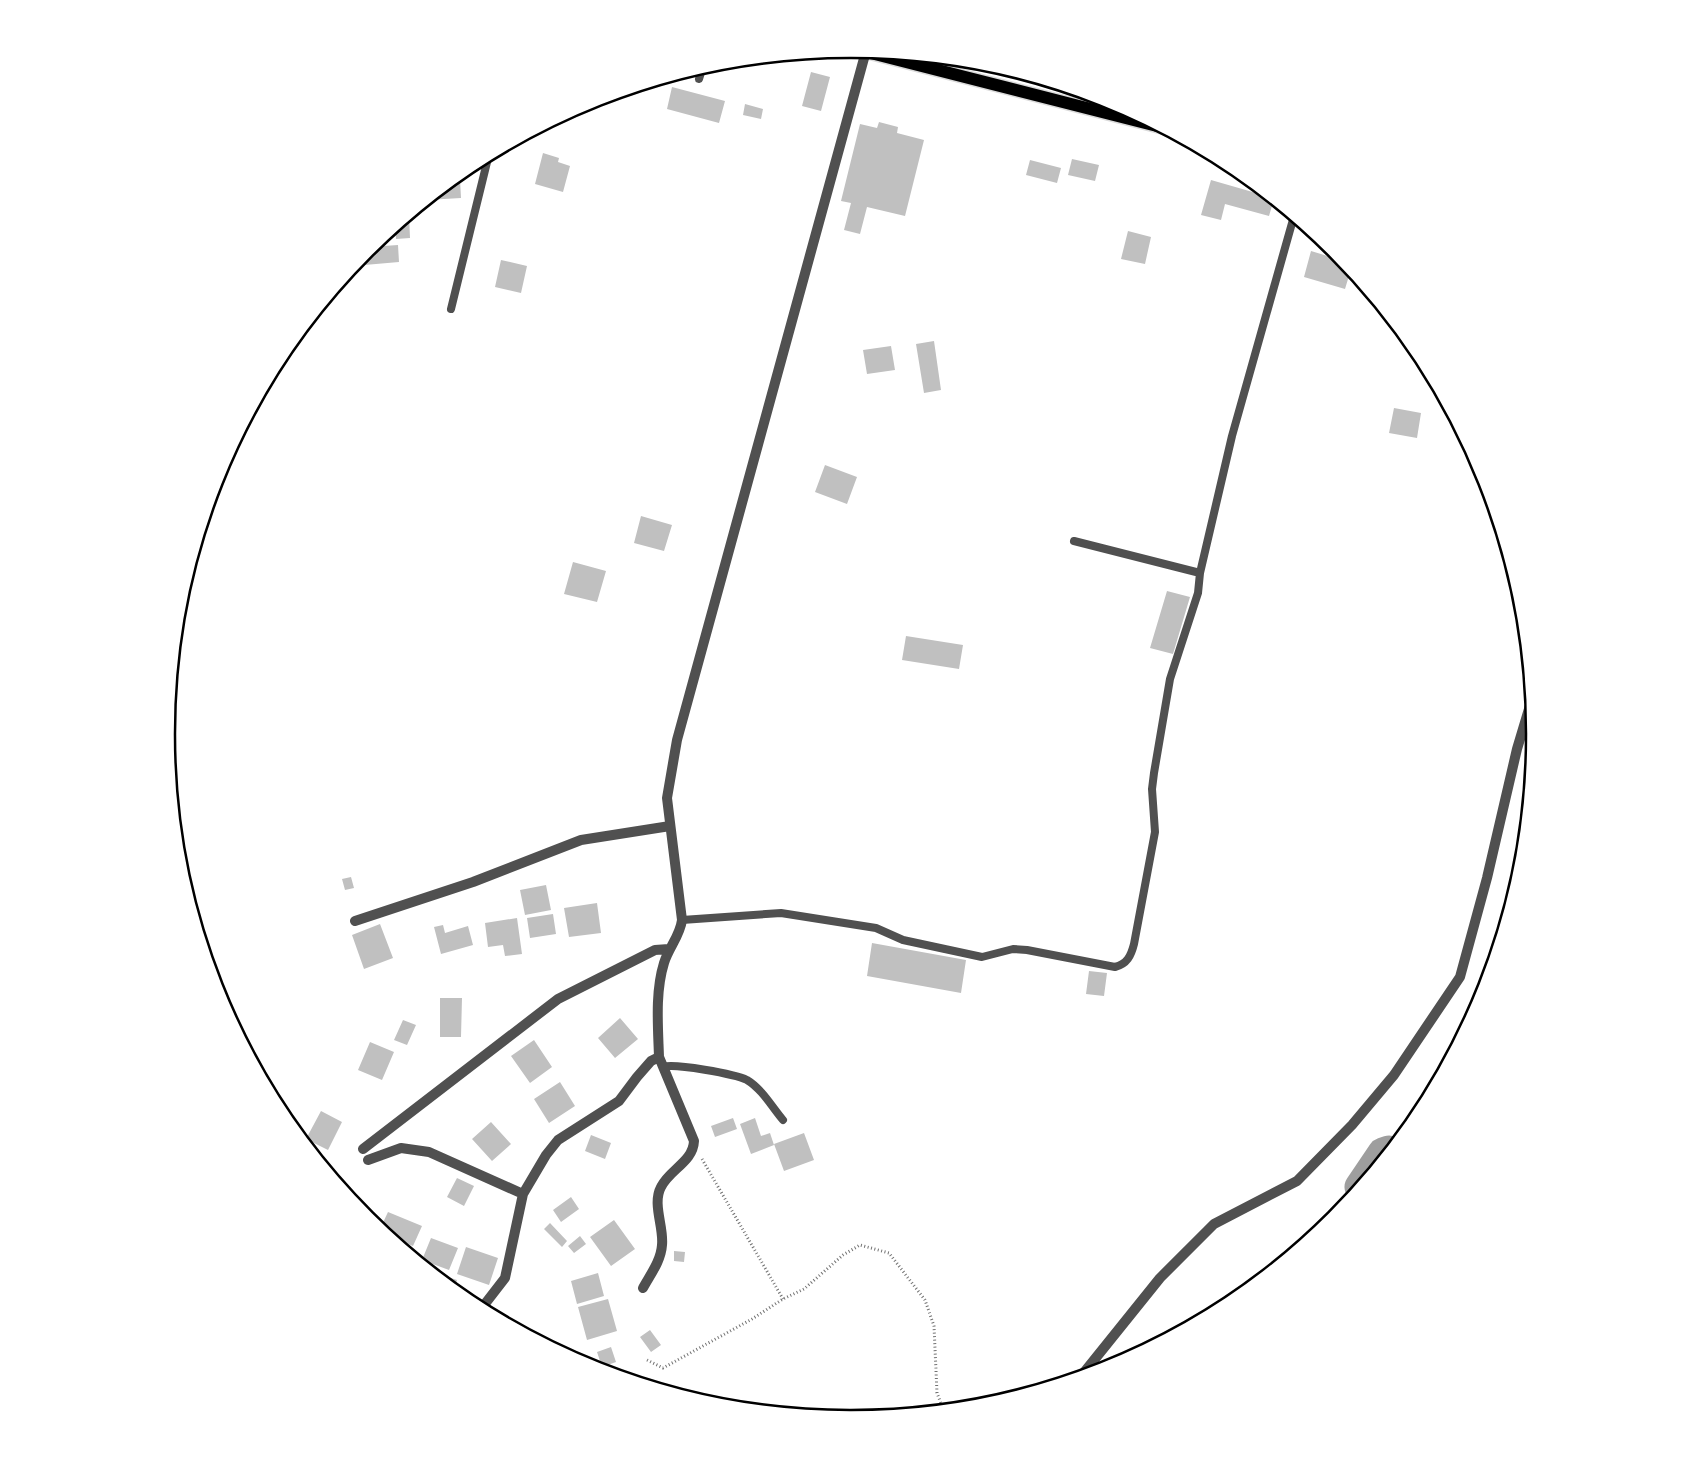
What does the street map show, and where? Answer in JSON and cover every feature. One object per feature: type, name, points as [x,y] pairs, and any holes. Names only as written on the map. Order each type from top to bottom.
[{"type":"main road","points":[[898,59],[1133,120]]},
{"type":"street","points":[[643,1288],[659,1259],[663,1244],[658,1200],[660,1188],[694,1149],[694,1141],[659,1057],[657,1016],[660,980],[664,963],[669,949],[681,930],[682,920],[667,798],[677,740],[860,58]]},
{"type":"street","points":[[1090,1366],[1160,1278],[1214,1224],[1297,1181],[1352,1124],[1394,1075],[1460,977],[1487,878],[1517,749],[1526,720]]},
{"type":"street","points":[[355,921],[473,882],[581,840],[670,826]]},
{"type":"street","points":[[363,1149],[558,1000],[655,950],[669,949]]},
{"type":"street","points":[[486,1303],[505,1278],[523,1194],[558,1140],[619,1102],[646,1066],[659,1057]]},
{"type":"street","points":[[368,1160],[401,1148],[429,1152],[523,1194]]},
{"type":"lane","points":[[699,79],[700,75]]},
{"type":"lane","points":[[451,309],[487,164]]},
{"type":"lane","points":[[682,920],[781,913],[876,928],[903,940],[982,957],[1012,949],[1027,950],[1115,967],[1122,966],[1131,954],[1134,944],[1155,832],[1152,789],[1170,679],[1198,593],[1200,573],[1232,436],[1292,222]]},
{"type":"lane","points":[[1074,541],[1200,573]]},
{"type":"lane","points":[[663,1067],[674,1065],[746,1080],[760,1090],[783,1120]]},
{"type":"path","points":[[694,1149],[783,1299]]},
{"type":"path","points":[[647,1360],[663,1368],[752,1320],[783,1299],[804,1289],[843,1255],[860,1245],[889,1253],[925,1300],[934,1326],[937,1392],[941,1404]]},
{"type":"building","points":[[811,72],[830,77],[821,111],[802,106]]},
{"type":"building","points":[[672,87],[725,101],[719,123],[667,109]]},
{"type":"building","points":[[745,104],[763,109],[761,119],[743,115]]},
{"type":"building","points":[[879,122],[898,127],[897,133],[924,140],[905,216],[867,207],[860,234],[844,230],[851,203],[841,201],[860,124],[877,128]]},
{"type":"building","points":[[543,153],[559,158],[558,162],[570,166],[563,192],[535,184]]},
{"type":"building","points":[[1072,159],[1099,165],[1095,181],[1068,175]]},
{"type":"building","points":[[1030,160],[1061,168],[1057,183],[1026,175]]},
{"type":"building","points":[[1211,180],[1257,193],[1272,205],[1269,216],[1225,204],[1221,220],[1201,215]]},
{"type":"building","points":[[460,182],[461,198],[436,199]]},
{"type":"building","points":[[409,221],[410,238],[396,239],[396,234]]},
{"type":"building","points":[[1128,231],[1151,237],[1145,264],[1121,259]]},
{"type":"building","points":[[398,245],[399,262],[363,265],[372,255],[382,246]]},
{"type":"building","points":[[1311,251],[1331,257],[1349,277],[1345,289],[1304,277]]},
{"type":"building","points":[[501,260],[527,266],[521,293],[495,287]]},
{"type":"building","points":[[934,341],[941,390],[924,393],[916,344]]},
{"type":"building","points":[[891,346],[895,370],[867,374],[863,350]]},
{"type":"building","points":[[1394,408],[1421,413],[1417,438],[1389,433]]},
{"type":"building","points":[[825,465],[857,477],[847,504],[815,492]]},
{"type":"building","points":[[641,516],[672,525],[664,551],[634,543]]},
{"type":"building","points":[[573,562],[606,571],[597,602],[564,594]]},
{"type":"building","points":[[1167,591],[1190,597],[1173,654],[1150,648]]},
{"type":"building","points":[[906,636],[963,645],[959,669],[902,660]]},
{"type":"building","points":[[351,877],[354,888],[345,890],[342,879]]},
{"type":"building","points":[[546,885],[551,910],[525,915],[520,890]]},
{"type":"building","points":[[597,903],[601,933],[569,937],[564,908]]},
{"type":"building","points":[[553,914],[556,934],[530,938],[527,918]]},
{"type":"building","points":[[517,918],[522,954],[505,956],[503,945],[488,947],[485,923]]},
{"type":"building","points":[[380,924],[393,958],[364,969],[352,935]]},
{"type":"building","points":[[443,925],[445,933],[468,926],[473,945],[441,954],[434,927]]},
{"type":"building","points":[[872,943],[966,960],[961,993],[867,976]]},
{"type":"building","points":[[1089,971],[1107,973],[1104,996],[1086,994]]},
{"type":"building","points":[[440,998],[462,998],[461,1037],[440,1037]]},
{"type":"building","points":[[620,1018],[638,1039],[615,1058],[598,1038]]},
{"type":"building","points":[[403,1020],[416,1025],[407,1045],[394,1040]]},
{"type":"building","points":[[534,1040],[552,1067],[530,1083],[511,1056]]},
{"type":"building","points":[[370,1042],[394,1052],[382,1080],[358,1070]]},
{"type":"building","points":[[560,1082],[575,1106],[549,1123],[534,1099]]},
{"type":"building","points":[[321,1111],[342,1122],[328,1150],[312,1142],[308,1136]]},
{"type":"building","points":[[733,1118],[737,1129],[715,1137],[711,1126]]},
{"type":"building","points":[[755,1118],[761,1136],[770,1133],[774,1145],[751,1154],[740,1124]]},
{"type":"building","points":[[491,1122],[511,1144],[492,1161],[472,1139]]},
{"type":"building","points":[[804,1133],[814,1160],[784,1171],[774,1144]]},
{"type":"building","points":[[591,1135],[611,1143],[605,1159],[585,1151]]},
{"type":"building","points":[[457,1178],[474,1186],[464,1206],[447,1197]]},
{"type":"building","points":[[571,1197],[579,1209],[561,1222],[553,1210]]},
{"type":"building","points":[[388,1212],[422,1226],[413,1246],[407,1244],[383,1222]]},
{"type":"building","points":[[614,1220],[635,1249],[611,1266],[590,1237]]},
{"type":"building","points":[[550,1223],[567,1241],[562,1247],[544,1229]]},
{"type":"building","points":[[580,1236],[586,1244],[574,1253],[568,1246]]},
{"type":"building","points":[[431,1238],[458,1248],[449,1270],[431,1263],[423,1257]]},
{"type":"building","points":[[466,1247],[498,1258],[489,1285],[457,1274]]},
{"type":"building","points":[[674,1251],[685,1252],[684,1262],[674,1261]]},
{"type":"building","points":[[598,1273],[604,1296],[577,1304],[571,1281]]},
{"type":"building","points":[[608,1299],[617,1331],[587,1340],[578,1307]]},
{"type":"building","points":[[650,1330],[661,1345],[651,1352],[640,1337]]},
{"type":"building","points":[[611,1347],[616,1362],[609,1365],[600,1361],[597,1352]]}]
